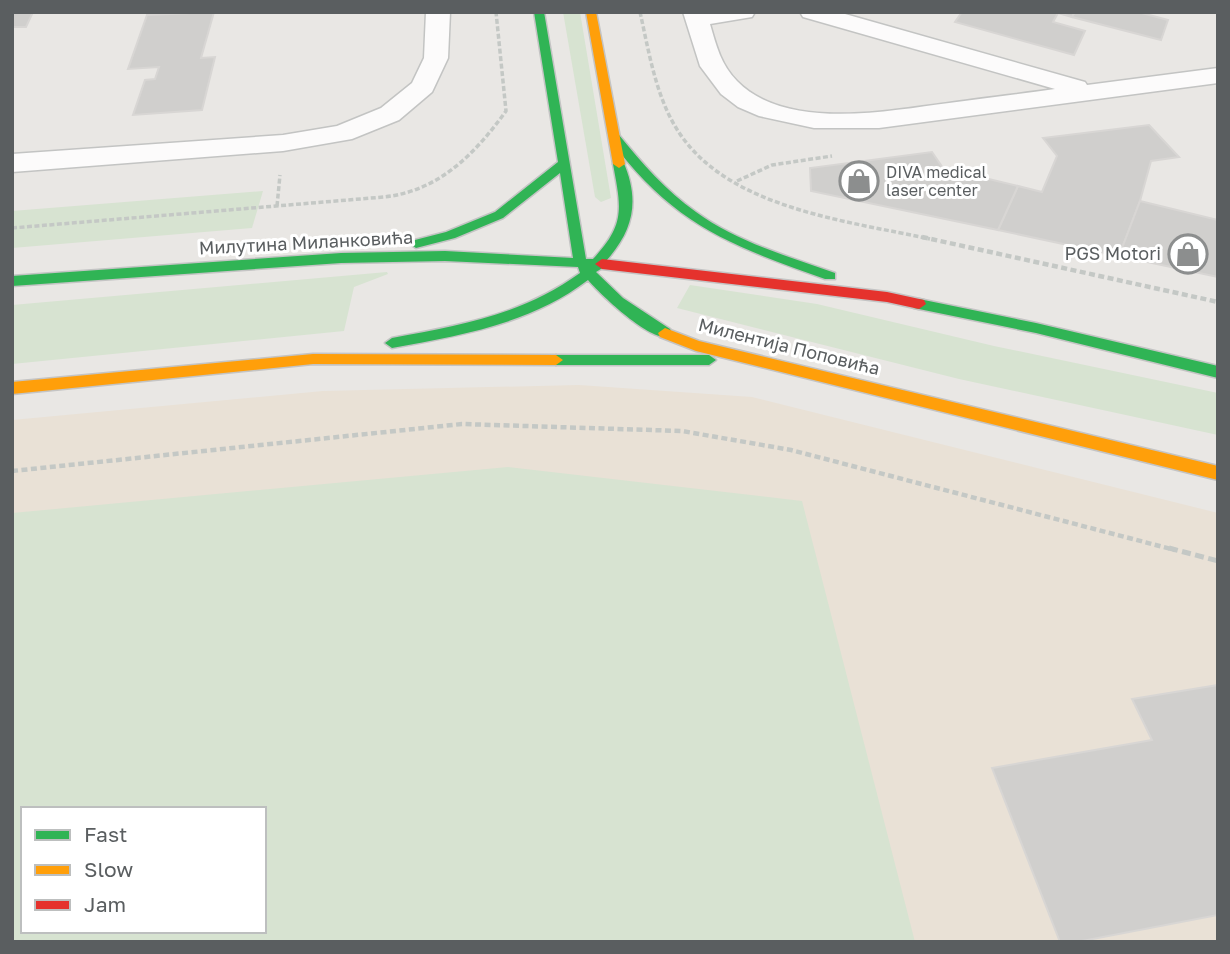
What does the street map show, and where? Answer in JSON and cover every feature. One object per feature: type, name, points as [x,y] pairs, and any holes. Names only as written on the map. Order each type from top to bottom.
[{"type":"street","points":[[12,163],[283,142],[342,133],[390,114],[423,87],[436,58],[438,12]]},
{"type":"street","points":[[313,359],[450,331],[536,307],[584,268],[562,165],[539,12]]},
{"type":"street","points":[[590,12],[626,216],[602,263],[887,297],[1036,328],[1218,372]]},
{"type":"street","points":[[744,12],[696,16],[714,70],[726,85],[755,104],[787,115],[850,123],[1218,75]]},
{"type":"street","points":[[811,12],[932,44],[1087,91]]},
{"type":"street","points":[[614,138],[665,192],[699,220],[765,251],[887,297]]},
{"type":"street","points":[[341,258],[411,246],[474,227],[499,215],[562,165]]},
{"type":"street","name":"Милутина Миланковића","points":[[12,281],[341,258],[445,257],[584,268],[602,263]]},
{"type":"street","name":"Милентија Поповића","points":[[584,268],[614,299],[664,333],[696,346],[1218,472]]},
{"type":"street","points":[[12,388],[313,359],[750,360]]},
{"type":"path","points":[[12,228],[380,197],[411,192],[436,181],[485,141],[506,111],[496,12]]},
{"type":"path","points":[[640,12],[650,58],[679,134],[704,160],[765,198],[801,211],[1218,302]]},
{"type":"path","points":[[12,471],[462,424],[682,431],[791,450],[1218,561]]},
{"type":"shaded area","points":[[579,385],[752,397],[1218,513],[1218,942],[12,942],[12,420],[323,391]]},
{"type":"green space","points":[[563,12],[580,12],[611,198],[601,202],[595,197]]},
{"type":"green space","points":[[263,191],[252,228],[12,248],[12,211]]},
{"type":"green space","points":[[388,274],[354,287],[344,331],[12,364],[12,305]]},
{"type":"green space","points":[[690,285],[817,304],[994,346],[1218,393],[1218,435],[959,379],[677,308]]},
{"type":"green space","points":[[508,467],[802,501],[915,942],[12,942],[12,513]]},
{"type":"building","points":[[12,12],[33,12],[26,27],[12,27]]},
{"type":"building","points":[[214,12],[201,58],[215,57],[202,110],[133,115],[145,80],[155,79],[159,67],[128,69],[147,15]]},
{"type":"building","points":[[962,12],[1075,12],[1072,17],[1058,13],[1053,22],[1085,31],[1074,55],[955,22]]},
{"type":"building","points":[[1075,12],[1138,12],[1168,20],[1161,40],[1072,17]]},
{"type":"building","points":[[1149,125],[1179,157],[1151,161],[1140,201],[1119,256],[998,230],[1018,186],[1042,192],[1057,156],[1043,138]]},
{"type":"building","points":[[932,152],[943,168],[1018,186],[998,230],[811,191],[810,168]]},
{"type":"building","points":[[1140,201],[1218,220],[1218,277],[1119,256]]},
{"type":"building","points":[[1218,685],[1218,915],[1077,942],[1060,942],[992,768],[1152,740],[1132,699]]},
{"type":"traffic: fast","points":[[539,12],[580,261],[618,302],[665,333]]},
{"type":"traffic: fast","points":[[615,138],[660,189],[707,226],[758,250],[830,276]]},
{"type":"traffic: fast","points":[[392,343],[508,317],[535,307],[585,276],[612,246],[625,222],[626,204],[619,164]]},
{"type":"traffic: fast","points":[[416,244],[450,235],[499,215],[562,165]]},
{"type":"traffic: fast","points":[[12,281],[341,258],[445,256],[602,264]]},
{"type":"traffic: fast","points":[[919,304],[1036,328],[1218,372]]},
{"type":"traffic: fast","points":[[556,360],[709,360]]},
{"type":"traffic: slow","points":[[591,12],[619,164]]},
{"type":"traffic: slow","points":[[665,333],[696,346],[1218,473]]},
{"type":"traffic: slow","points":[[12,388],[313,359],[556,360]]},
{"type":"traffic: jam","points":[[602,264],[887,297],[919,304]]},
{"type":"place","name":"DIVA medical laser center","points":[[859,181]]},
{"type":"place","name":"PGS Motori","points":[[1188,254]]}]
